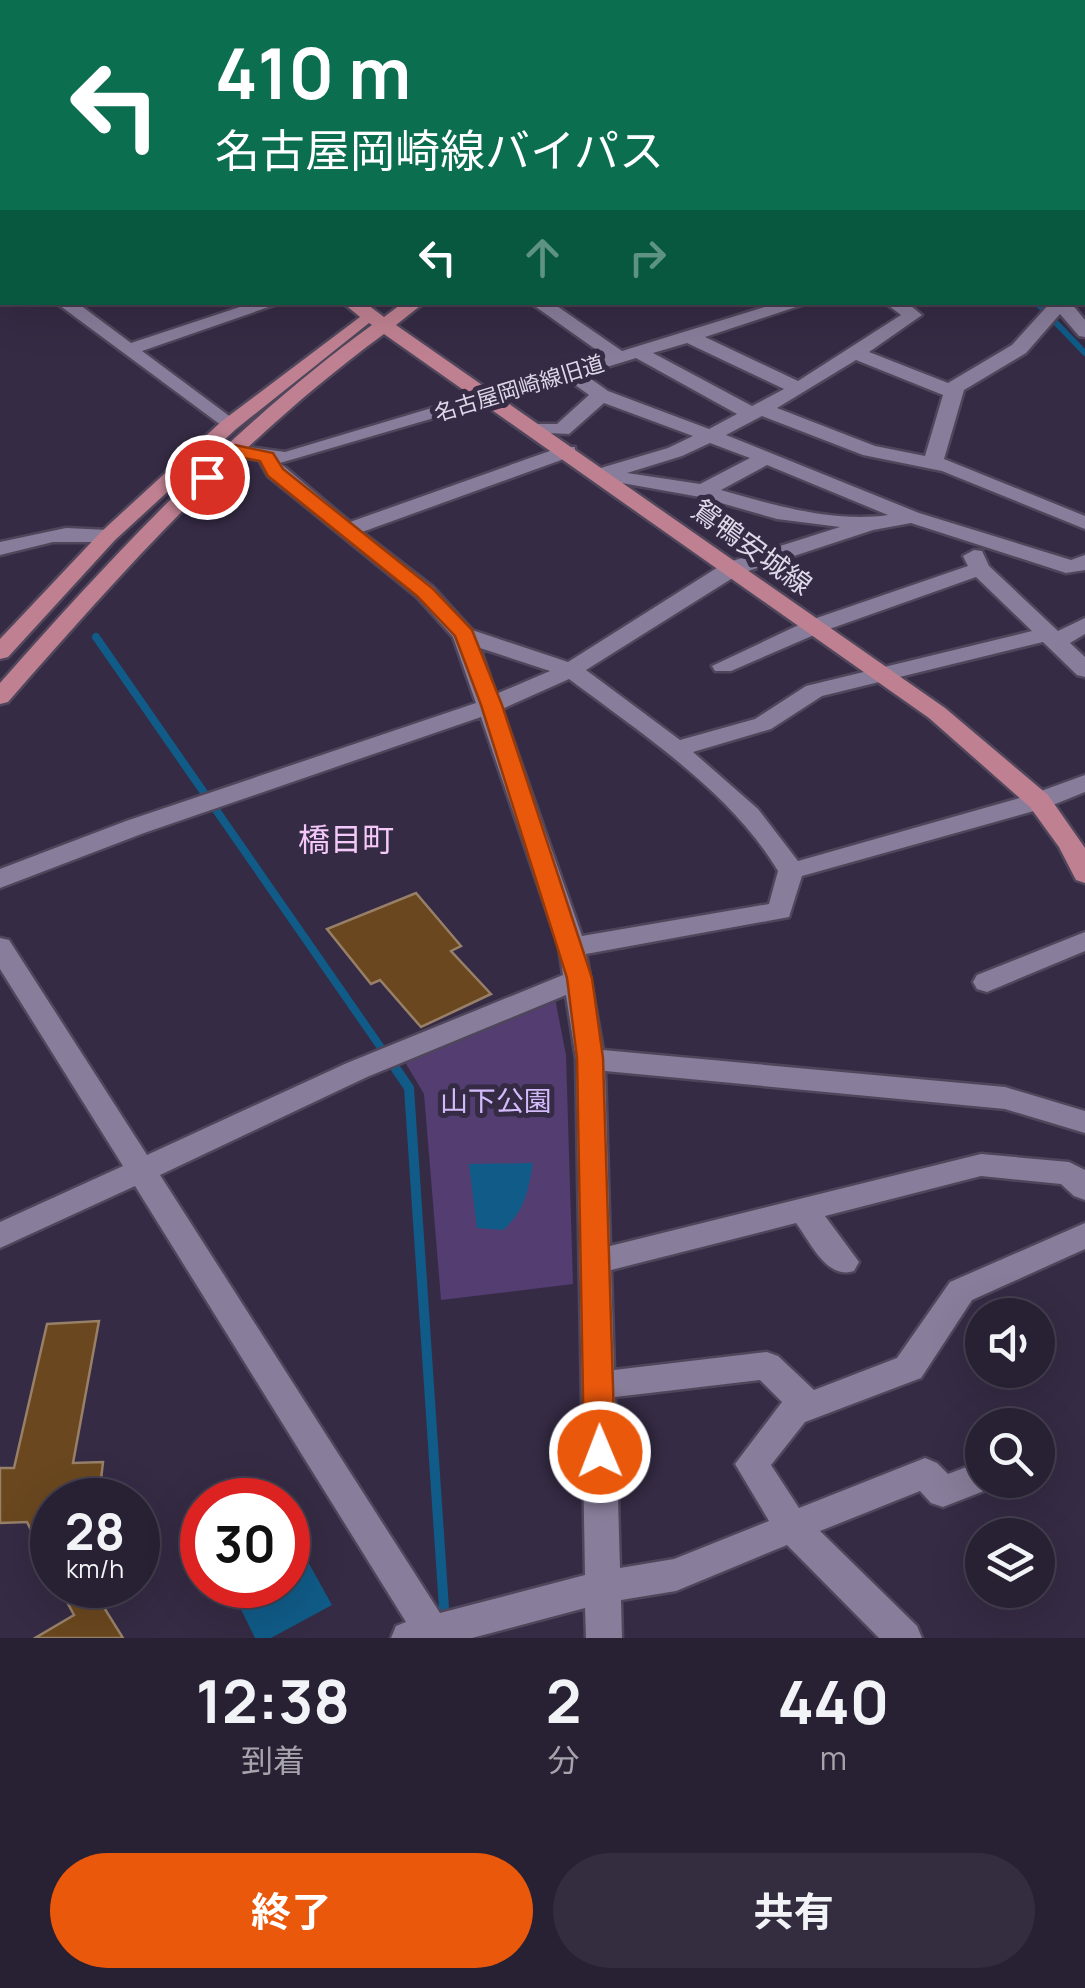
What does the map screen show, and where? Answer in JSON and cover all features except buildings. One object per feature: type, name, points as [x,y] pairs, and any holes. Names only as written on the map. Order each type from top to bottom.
[{"type":"main road","points":[[0,652],[108,536],[229,425],[372,312],[403,305]]},
{"type":"main road","points":[[0,697],[124,556],[235,451],[372,312]]},
{"type":"main road","name":"鴛鴨安城線","points":[[372,312],[937,713],[1040,801],[1071,844],[1085,874]]},
{"type":"street","points":[[68,305],[229,425]]},
{"type":"street","points":[[128,350],[265,305]]},
{"type":"street","points":[[543,305],[629,355],[757,412],[870,451],[947,466],[1084,521]]},
{"type":"street","points":[[730,305],[751,318]]},
{"type":"street","name":"名古屋岡崎線旧道","points":[[235,451],[286,458],[792,305]]},
{"type":"street","points":[[601,474],[674,452],[799,389],[912,315],[897,305]]},
{"type":"street","points":[[933,464],[955,387],[1019,349],[1058,305]]},
{"type":"street","points":[[1063,305],[1085,332]]},
{"type":"street","points":[[688,336],[799,389]]},
{"type":"street","points":[[854,353],[954,392]]},
{"type":"street","points":[[570,372],[601,395],[912,517],[1074,568],[1085,562]]},
{"type":"street","points":[[534,428],[562,430],[601,395]]},
{"type":"street","points":[[344,532],[568,451]]},
{"type":"street","points":[[267,457],[275,472],[344,532],[424,592],[464,634],[492,705],[572,947],[590,1058],[604,1638]]},
{"type":"street","points":[[703,491],[766,458]]},
{"type":"street","points":[[601,474],[703,491],[777,513],[870,524]]},
{"type":"street","points":[[0,879],[135,827],[492,705],[571,670],[731,569],[870,524],[912,517]]},
{"type":"street","points":[[0,549],[48,535],[83,532],[108,536]]},
{"type":"street","points":[[963,533],[980,569],[1085,670]]},
{"type":"street","points":[[724,666],[813,626],[980,569]]},
{"type":"street","points":[[676,749],[763,724],[814,691],[1051,638],[1085,625]]},
{"type":"street","points":[[464,634],[571,670],[676,749],[749,815],[791,871],[780,912],[572,947]]},
{"type":"street","points":[[791,871],[1040,801],[1085,783]]},
{"type":"street","points":[[987,982],[1085,941]]},
{"type":"street","points":[[0,947],[425,1635],[602,1587],[676,1575],[925,1473],[943,1492],[965,1483]]},
{"type":"street","points":[[0,1236],[357,1070],[579,978]]},
{"type":"street","points":[[590,1058],[1006,1098],[1085,1122]]},
{"type":"street","points":[[595,1262],[981,1164],[1069,1174],[1085,1188]]},
{"type":"street","points":[[802,1209],[843,1262]]},
{"type":"street","points":[[904,1638],[792,1527],[752,1464],[793,1412],[909,1368],[961,1291],[1085,1235]]},
{"type":"street","points":[[599,1385],[767,1366],[809,1406]]},
{"type":"green space","name":"山下公園","points":[[553,988],[566,1055],[573,1284],[441,1300],[424,1094],[402,1057]]},
{"type":"water","points":[[533,1163],[524,1200],[510,1223],[503,1230],[477,1228],[469,1164]]},
{"type":"water","points":[[310,1566],[332,1605],[271,1638],[255,1638],[240,1608],[310,1608]]},
{"type":"waterway","points":[[1039,305],[1085,353]]},
{"type":"waterway","points":[[96,637],[384,1052]]},
{"type":"waterway","points":[[393,1065],[398,1072]]},
{"type":"waterway","points":[[396,1069],[409,1088],[446,1638]]},
{"type":"district","name":"橋目町","points":[[346,840]]},
{"type":"route","points":[[207,477],[235,451],[267,457],[275,472],[344,532],[424,592],[464,634],[492,705],[579,978],[590,1058],[600,1452]]}]
